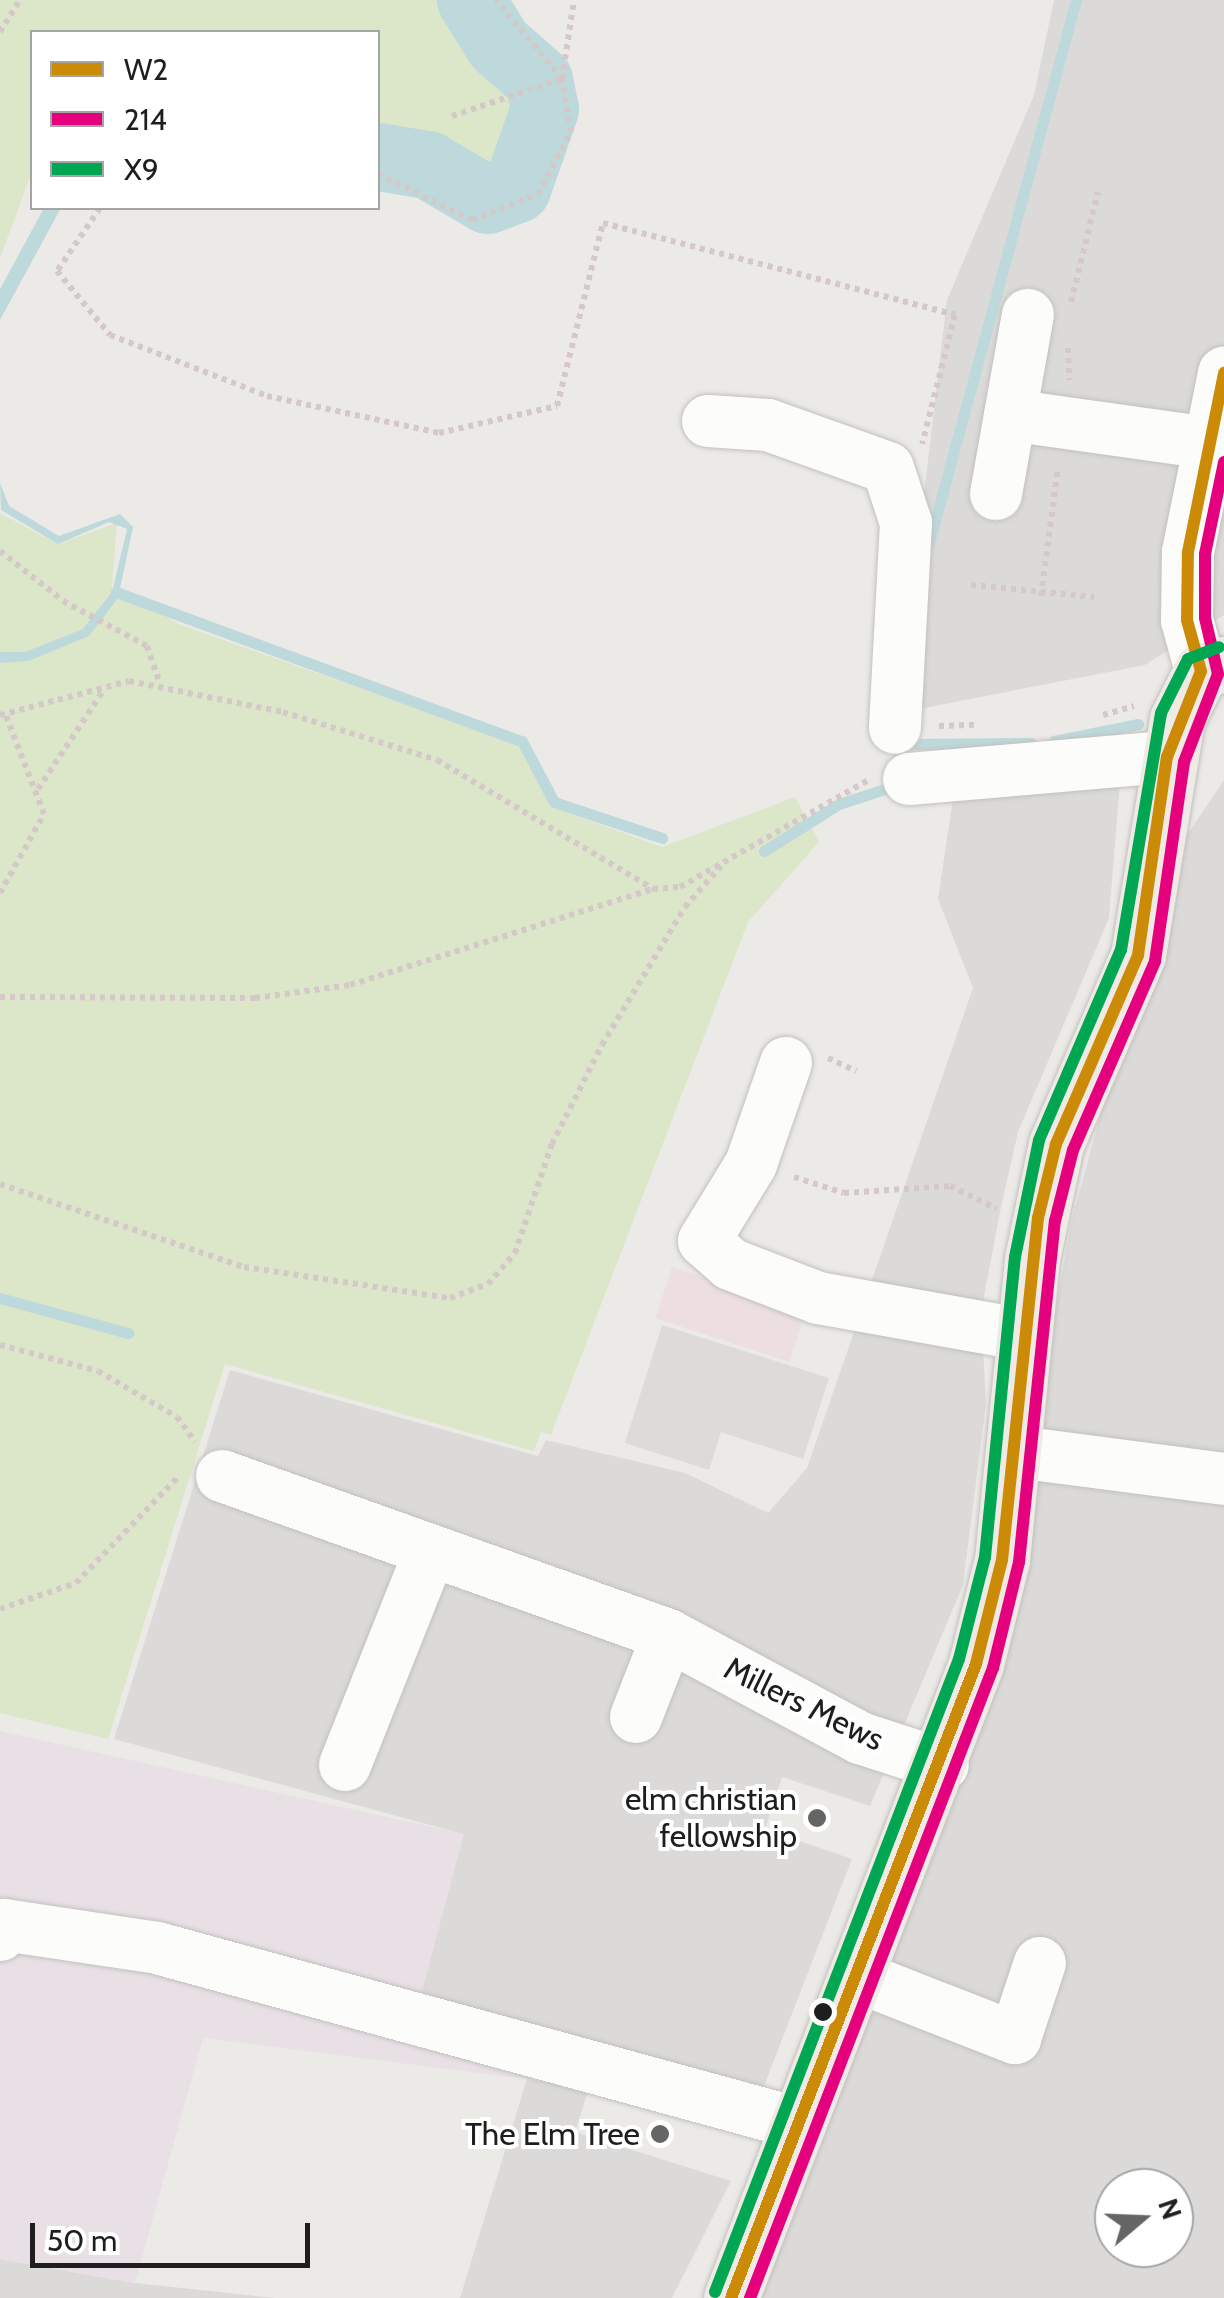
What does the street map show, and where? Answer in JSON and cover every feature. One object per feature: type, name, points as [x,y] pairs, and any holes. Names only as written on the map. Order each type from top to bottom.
[{"type":"main road","points":[[731,2298],[943,1765],[1002,1560],[1017,1452],[1038,1218],[1056,1144],[1138,956],[1166,757],[1213,668]]},
{"type":"street","points":[[996,494],[1028,315]]},
{"type":"street","points":[[1213,668],[1186,620],[1188,552],[1224,372]]},
{"type":"street","points":[[1010,415],[1208,443]]},
{"type":"street","points":[[708,420],[768,424],[862,451],[888,468],[906,523],[909,727]]},
{"type":"street","points":[[892,777],[1166,757]]},
{"type":"street","points":[[786,1062],[751,1164],[704,1240],[730,1264],[818,1298],[1026,1335]]},
{"type":"street","points":[[1017,1452],[1224,1478]]},
{"type":"street","name":"Millers Mews","points":[[202,1467],[668,1635],[860,1738],[943,1765]]},
{"type":"street","points":[[344,1765],[430,1551]]},
{"type":"street","points":[[636,1717],[668,1635]]},
{"type":"street","points":[[0,1935],[4,1925],[157,1948],[800,2124]]},
{"type":"street","points":[[859,1977],[1021,2046],[1040,1963]]},
{"type":"path","points":[[0,32],[20,0]]},
{"type":"path","points":[[496,0],[562,79]]},
{"type":"path","points":[[380,175],[472,220],[538,194],[571,132],[562,79],[574,0]]},
{"type":"path","points":[[452,116],[562,79]]},
{"type":"path","points":[[99,210],[57,271],[110,335],[267,396],[439,433],[557,406],[603,223],[955,314],[944,329],[906,523]]},
{"type":"path","points":[[0,551],[63,601],[147,646],[160,684]]},
{"type":"path","points":[[971,585],[1094,597]]},
{"type":"path","points":[[1096,717],[1151,701],[1213,668]]},
{"type":"path","points":[[0,893],[44,814],[3,715],[104,690],[160,684],[404,746],[653,888]]},
{"type":"path","points":[[37,790],[104,690]]},
{"type":"path","points":[[909,727],[1000,724]]},
{"type":"path","points":[[0,997],[255,998],[350,984],[653,888],[680,887],[756,844],[892,777]]},
{"type":"path","points":[[0,1184],[244,1267],[450,1298],[488,1284],[515,1253],[552,1144],[602,1045],[685,907],[721,866]]},
{"type":"path","points":[[751,1164],[844,1192],[950,1186],[978,1204],[1038,1218]]},
{"type":"path","points":[[0,1345],[98,1371],[177,1417],[202,1467],[76,1583],[0,1609]]},
{"type":"shaded area","points":[[1054,0],[1224,0],[1224,615],[1145,665],[898,713],[947,300],[1034,95]]},
{"type":"shaded area","points":[[1121,770],[1109,918],[1018,1132],[1001,1207],[981,1312],[986,1403],[963,1585],[870,1806],[782,1777],[765,1829],[852,1859],[745,2135],[589,2088],[575,2132],[731,2181],[672,2298],[460,2298],[537,2046],[416,2013],[463,1834],[114,1739],[230,1370],[538,1456],[546,1440],[685,1473],[768,1513],[807,1468],[973,988],[938,899],[955,785]]},
{"type":"shaded area","points":[[1224,780],[1224,2298],[749,2298],[1024,1491],[1071,1223],[1170,860]]},
{"type":"shaded area","points":[[672,1267],[806,1311],[789,1362],[655,1318]]},
{"type":"shaded area","points":[[662,1325],[829,1378],[803,1459],[721,1432],[709,1470],[625,1443]]},
{"type":"shaded area","points":[[0,1731],[464,1834],[416,2013],[589,2087],[203,2038],[135,2283],[0,2259]]},
{"type":"shaded area","points":[[0,2259],[135,2283],[274,2298],[0,2298]]},
{"type":"green space","points":[[0,0],[446,0],[483,65],[528,107],[504,173],[488,178],[424,146],[380,142],[380,30],[30,30],[30,177],[0,258]]},
{"type":"green space","points":[[0,513],[58,544],[117,523],[112,588],[179,624],[519,745],[552,807],[662,847],[795,797],[819,842],[748,922],[551,1435],[541,1432],[534,1451],[225,1364],[108,1739],[0,1713]]},
{"type":"water","points":[[43,210],[60,210],[0,320],[0,289]]},
{"type":"water","points":[[0,483],[9,506],[59,536],[120,514],[133,527],[118,598],[89,636],[28,661],[0,663],[0,652],[25,652],[83,629],[112,592],[127,529],[109,522],[58,544],[1,510]]},
{"type":"waterway","points":[[380,157],[428,165],[488,200],[517,189],[545,109],[539,80],[499,45],[471,0]]},
{"type":"waterway","points":[[929,543],[1076,0]]},
{"type":"waterway","points":[[116,592],[522,741],[554,802],[662,838]]},
{"type":"waterway","points":[[1054,741],[1138,724]]},
{"type":"waterway","points":[[904,744],[1031,743]]},
{"type":"waterway","points":[[764,851],[839,804],[888,788]]},
{"type":"waterway","points":[[0,1298],[128,1333]]},
{"type":"transit line","name":"W2","points":[[731,2298],[976,1664],[1002,1560],[1038,1218],[1056,1144],[1138,955],[1167,757],[1201,671],[1187,620],[1188,552],[1224,373]]},
{"type":"transit line","name":"214","points":[[750,2298],[993,1668],[1019,1562],[1055,1221],[1073,1150],[1155,961],[1184,762],[1218,674],[1205,618],[1205,554],[1224,462]]},
{"type":"transit line","name":"X9","points":[[715,2292],[959,1659],[985,1557],[1015,1257],[1039,1140],[1121,950],[1161,713],[1188,659],[1219,647]]},
{"type":"place","name":"elm christian fellowship","points":[[817,1818]]},
{"type":"place","name":"The Elm Tree","points":[[660,2134]]}]
